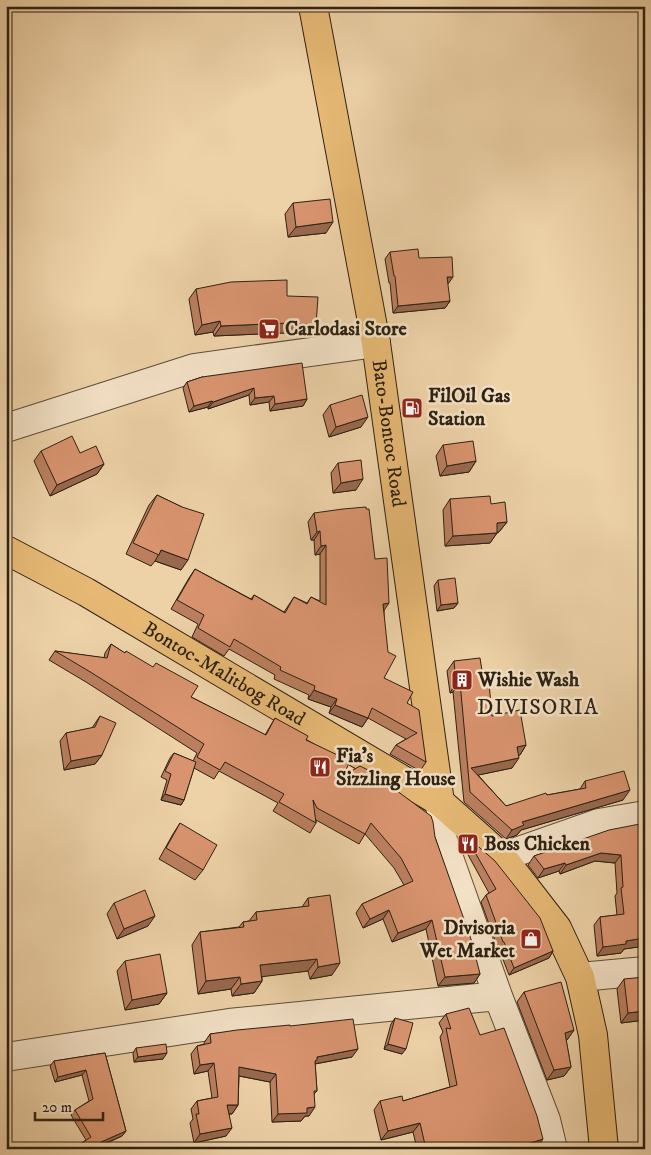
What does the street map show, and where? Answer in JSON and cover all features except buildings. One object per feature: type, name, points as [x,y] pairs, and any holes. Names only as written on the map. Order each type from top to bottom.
[{"type":"main road","name":"Bato-Bontoc Road","points":[[313,6],[376,344],[440,802]]},
{"type":"main road","name":"Bontoc-Malitbog Road","points":[[6,550],[94,597],[440,802],[502,857],[557,928],[580,977],[593,1035],[604,1149]]},
{"type":"street","points":[[6,428],[194,368],[376,344]]},
{"type":"street","points":[[440,802],[443,841],[498,996],[546,1120],[553,1149]]},
{"type":"street","points":[[502,857],[599,823],[645,815]]},
{"type":"street","points":[[580,977],[645,971]]},
{"type":"street","points":[[6,1058],[229,1023],[498,996]]},
{"type":"place","name":"Carlodasi Store","points":[[269,329]]},
{"type":"place","name":"FilOil Gas Station","points":[[412,408]]},
{"type":"place","name":"Wishie Wash","points":[[462,680]]},
{"type":"place","name":"Fia's Sizzling House","points":[[320,767]]},
{"type":"place","name":"Boss Chicken","points":[[468,844]]},
{"type":"place","name":"Divisoria Wet Market","points":[[531,939]]},
{"type":"district","name":"DIVISORIA","points":[[538,707]]}]
